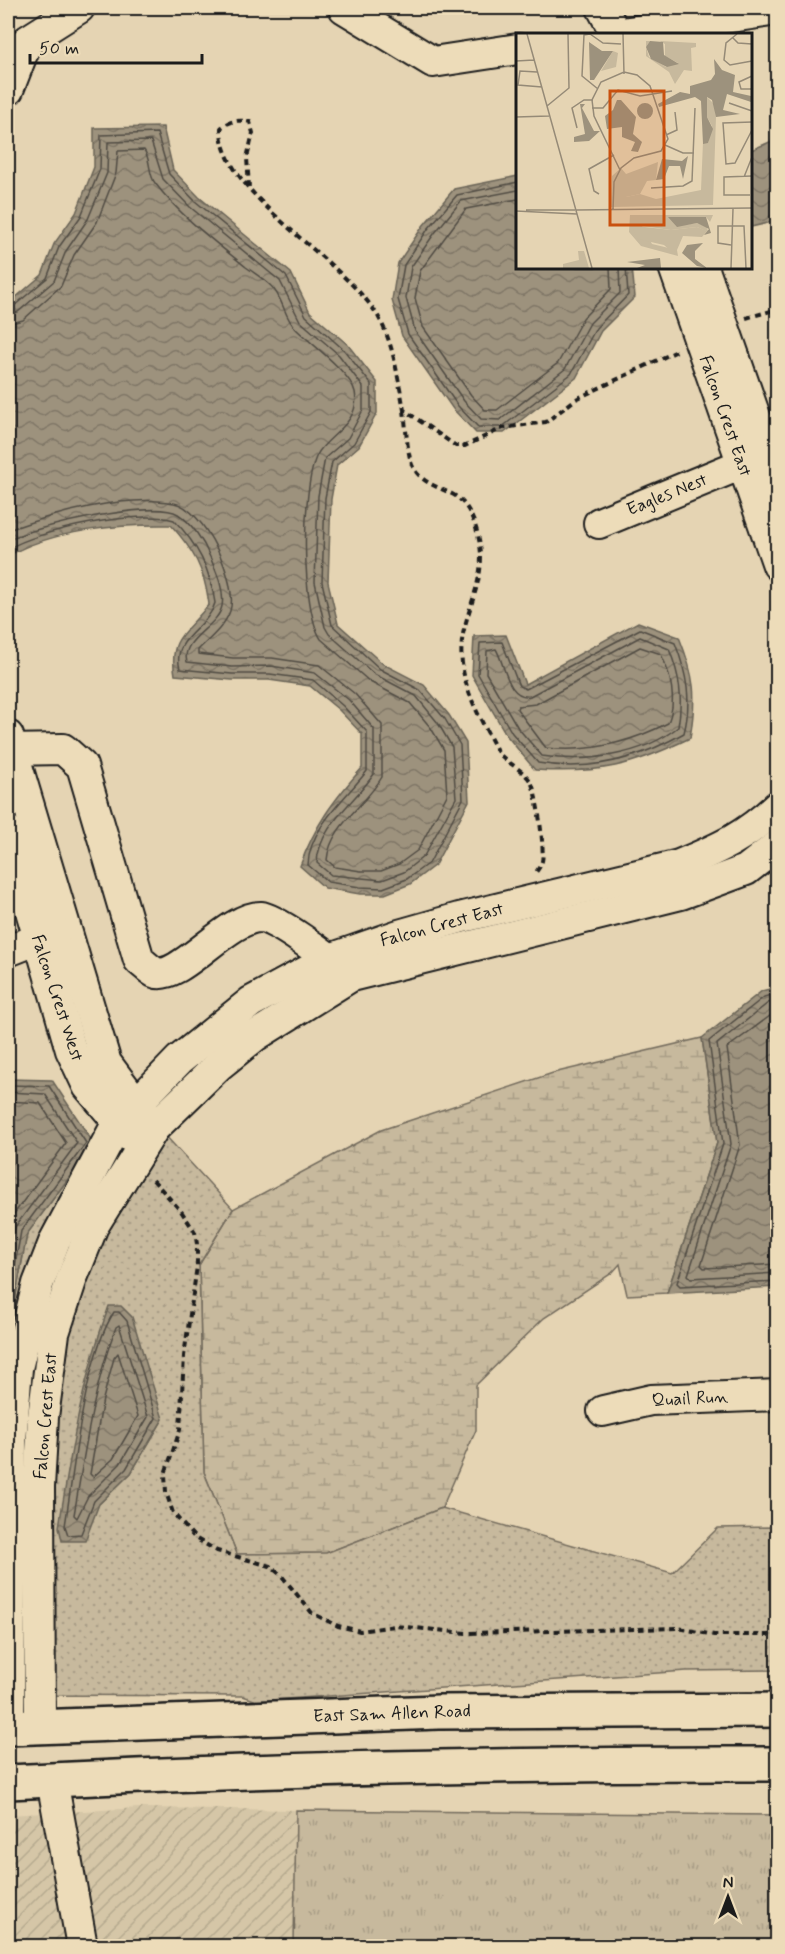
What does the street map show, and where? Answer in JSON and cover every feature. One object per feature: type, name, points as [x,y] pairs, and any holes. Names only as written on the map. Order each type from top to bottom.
[{"type":"main road","name":"East Sam Allen Road","points":[[19,1728],[439,1712],[777,1710]]},
{"type":"main road","points":[[8,1782],[249,1771],[618,1763],[777,1764]]},
{"type":"street","points":[[8,90],[27,41],[79,8]]},
{"type":"street","points":[[344,8],[433,62],[516,49]]},
{"type":"street","points":[[602,8],[614,33]]},
{"type":"street","points":[[618,33],[642,24],[777,10]]},
{"type":"street","name":"Falcon Crest East","points":[[674,268],[777,565]]},
{"type":"street","name":"Falcon Crest East","points":[[703,268],[777,482]]},
{"type":"street","name":"Eagles Nest","points":[[599,523],[768,454]]},
{"type":"street","points":[[126,1113],[106,1063],[10,745],[63,749],[82,766],[139,960],[155,973],[170,973],[221,935],[248,920],[262,917],[276,922],[341,968]]},
{"type":"street","name":"Falcon Crest East","points":[[19,1728],[13,1413],[17,1368],[38,1284],[56,1240],[126,1113],[179,1060],[251,1002],[341,968],[602,899],[722,848],[754,829],[777,806]]},
{"type":"street","name":"Falcon Crest West","points":[[8,831],[71,1050],[88,1086],[126,1113],[144,1143]]},
{"type":"street","name":"Falcon Crest East","points":[[19,1728],[43,1417],[54,1333],[72,1278],[93,1226],[144,1143],[219,1065],[341,968],[399,935],[510,907],[681,894],[746,870],[777,845]]},
{"type":"street","points":[[8,951],[65,929]]},
{"type":"street","name":"Quail Run","points":[[603,1411],[651,1400],[777,1395]]},
{"type":"street","points":[[13,1413],[43,1417]]},
{"type":"street","points":[[52,1780],[82,1947]]},
{"type":"path","points":[[249,187],[247,158],[253,133],[250,122],[244,120],[227,123],[221,128],[221,138],[249,187],[358,292],[378,316],[393,359],[404,410],[412,467],[431,485],[454,495],[468,508],[480,546],[477,592],[463,634],[462,671],[465,688],[497,751],[503,759],[525,775],[534,790],[542,862],[510,907]]},
{"type":"path","points":[[404,410],[456,446],[465,446],[503,428],[546,422],[576,399],[700,342]]},
{"type":"path","points":[[144,1143],[154,1182],[181,1211],[195,1232],[197,1244],[197,1266],[184,1356],[180,1430],[165,1474],[166,1492],[173,1513],[195,1538],[217,1551],[270,1566],[281,1575],[312,1613],[338,1626],[360,1631],[395,1626],[466,1633],[678,1628],[714,1635],[777,1635]]},
{"type":"shaded area","points":[[140,1808],[296,1810],[294,1946],[8,1946],[8,1815]]},
{"type":"green space","points":[[702,1038],[717,1143],[667,1293],[627,1295],[620,1264],[612,1273],[544,1318],[476,1385],[476,1430],[442,1508],[326,1553],[237,1554],[204,1472],[199,1265],[233,1209],[381,1130],[553,1073]]},
{"type":"green space","points":[[152,1121],[233,1209],[199,1265],[204,1472],[237,1554],[326,1553],[442,1508],[672,1573],[718,1528],[777,1527],[777,1670],[686,1671],[257,1701],[243,1696],[17,1695],[8,1643],[8,1338],[27,1234],[94,1144]],"holes":[[[163,1419],[131,1473],[99,1504]]]},
{"type":"green space","points":[[296,1810],[777,1815],[777,1946],[294,1946]]},
{"type":"water","points":[[163,127],[173,170],[199,197],[291,273],[310,312],[348,345],[377,382],[377,413],[359,446],[337,465],[331,499],[328,582],[338,624],[383,664],[424,685],[449,715],[466,743],[469,801],[435,865],[410,884],[385,894],[360,894],[325,888],[300,866],[326,814],[362,768],[362,734],[339,710],[310,686],[269,680],[232,680],[175,675],[174,651],[177,643],[209,604],[197,561],[171,525],[87,530],[45,540],[8,556],[8,304],[42,275],[54,244],[76,213],[94,167],[94,128]]},
{"type":"water","points":[[777,139],[777,221],[752,227],[752,150]]},
{"type":"water","points":[[516,176],[516,268],[632,268],[635,297],[601,331],[576,378],[504,433],[476,433],[453,409],[402,336],[392,300],[398,263],[423,226],[454,189]]},
{"type":"water","points":[[638,622],[679,637],[693,686],[690,738],[669,748],[615,766],[578,771],[535,770],[507,736],[472,675],[474,636],[506,635],[525,684]]},
{"type":"water","points":[[777,987],[777,1287],[667,1293],[717,1143],[702,1038],[762,991]]},
{"type":"water","points":[[8,1079],[52,1080],[94,1144],[27,1234],[8,1338]]},
{"type":"water","points":[[109,1306],[121,1306],[132,1317],[163,1419],[131,1473],[99,1504],[85,1541],[62,1541],[59,1527],[78,1415],[91,1361]]}]
